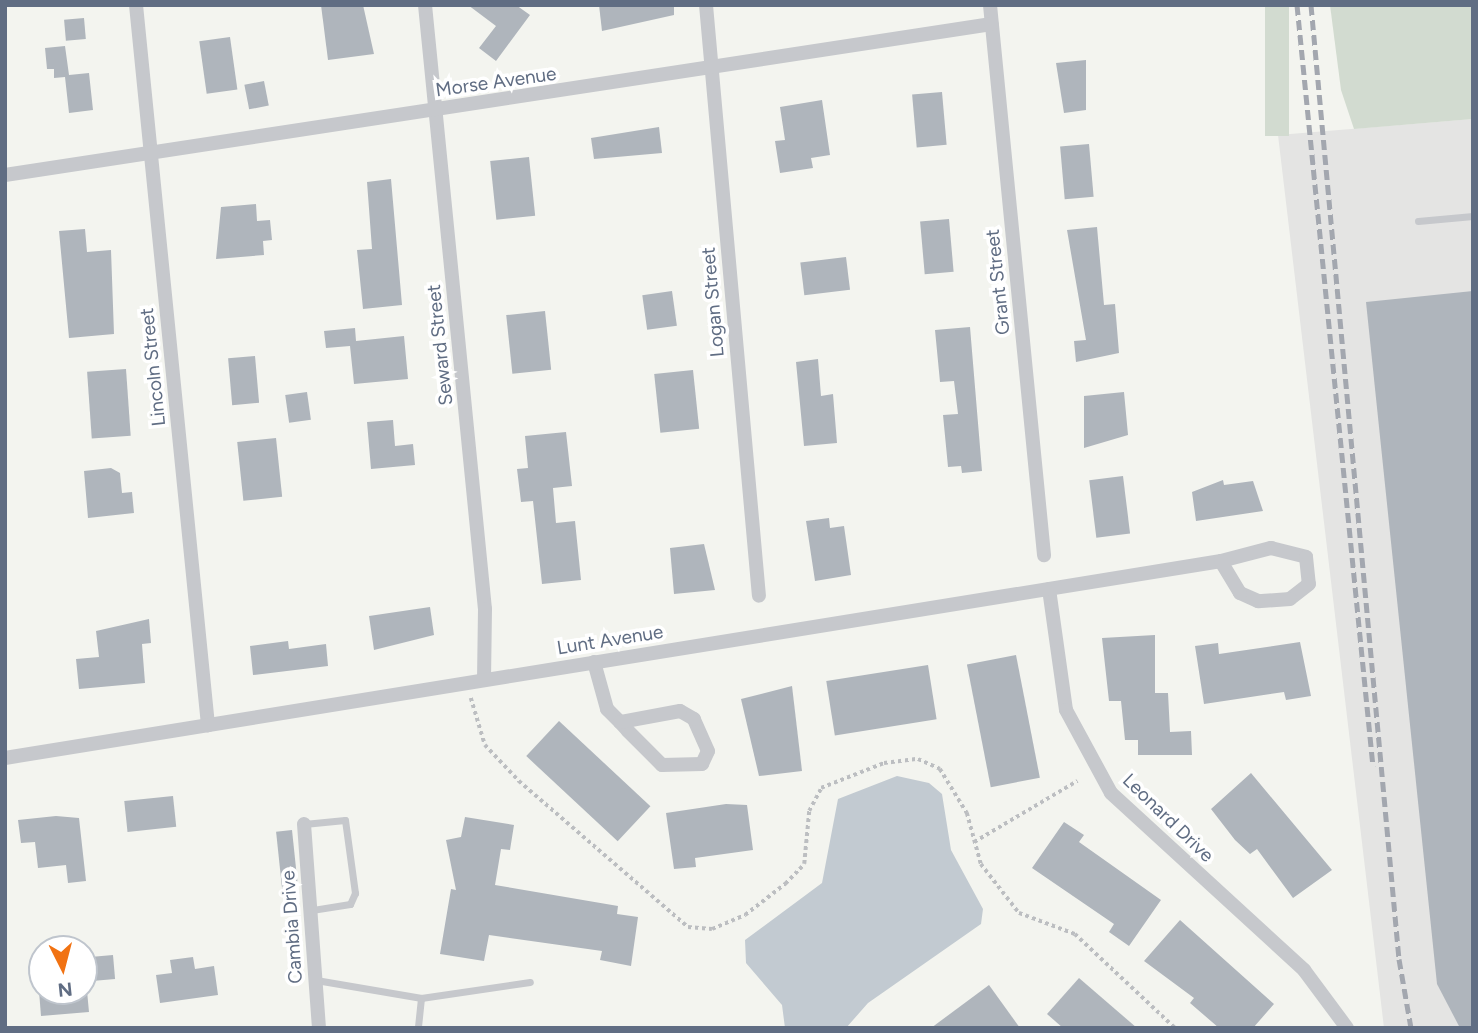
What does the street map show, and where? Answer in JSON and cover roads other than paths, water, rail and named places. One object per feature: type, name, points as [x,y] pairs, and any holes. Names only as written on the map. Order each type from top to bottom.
[{"type":"street","name":"Lincoln Street","points":[[136,5],[208,725]]},
{"type":"street","name":"Seward Street","points":[[425,5],[485,609],[484,680]]},
{"type":"street","name":"Logan Street","points":[[706,5],[759,596]]},
{"type":"street","name":"Grant Street","points":[[990,5],[1044,555]]},
{"type":"street","name":"Morse Avenue","points":[[5,175],[713,70],[992,24]]},
{"type":"street","name":"Lunt Avenue","points":[[5,758],[1291,548],[1306,557],[1309,583],[1290,599],[1258,601],[1240,593],[1222,561]]},
{"type":"street","name":"Leonard Drive","points":[[1049,589],[1066,710],[1111,793],[1304,970],[1347,1028]]},
{"type":"street","points":[[594,662],[607,709],[662,765],[702,764],[708,751],[694,719],[680,712],[620,722]]},
{"type":"street","name":"Cambia Drive","points":[[304,824],[319,1028]]},
{"type":"lane","points":[[1418,221],[1473,216]]},
{"type":"lane","points":[[304,824],[345,820],[355,894],[350,904],[311,910]]},
{"type":"lane","points":[[316,980],[421,998],[530,982]]},
{"type":"lane","points":[[418,1028],[421,998]]},
{"type":"railway","points":[[1297,5],[1373,766]]},
{"type":"railway","points":[[1311,5],[1399,959],[1411,1028]]}]
